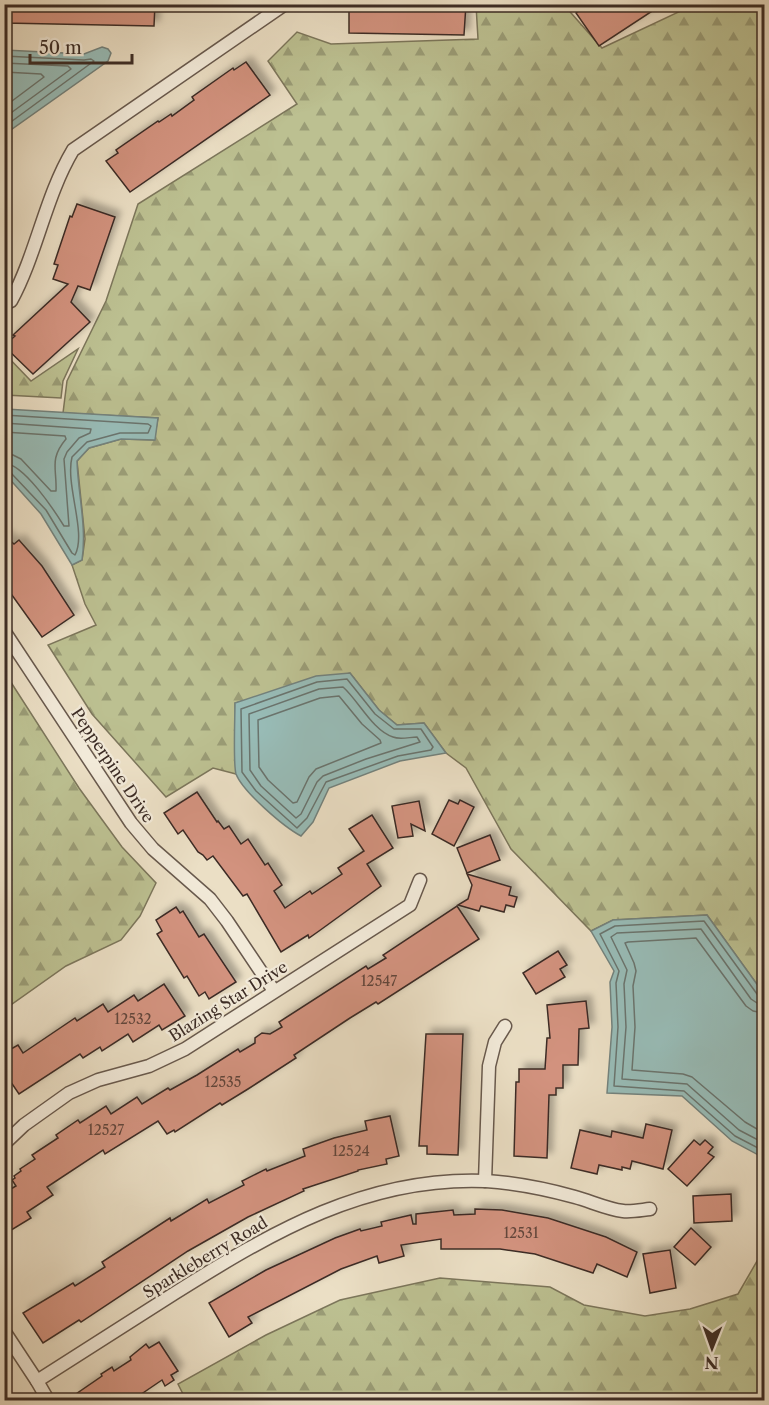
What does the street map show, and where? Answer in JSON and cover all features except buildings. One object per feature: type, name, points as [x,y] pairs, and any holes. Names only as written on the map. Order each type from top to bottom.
[{"type":"street","points":[[4,303],[12,301],[23,280],[41,223],[58,179],[73,150],[285,4]]},
{"type":"street","name":"Pepperpine Drive","points":[[4,631],[131,823],[153,849],[210,899],[274,991]]},
{"type":"street","name":"Blazing Star Drive","points":[[4,1144],[24,1125],[69,1093],[98,1080],[149,1066],[185,1049],[410,905],[420,880]]},
{"type":"street","points":[[485,1181],[489,1066],[495,1042],[505,1026]]},
{"type":"street","name":"Sparkleberry Road","points":[[38,1381],[225,1261],[268,1237],[328,1209],[388,1190],[422,1184],[485,1181],[530,1186],[622,1211],[650,1209]]},
{"type":"street","points":[[4,1331],[38,1381],[48,1401]]},
{"type":"green space","points":[[476,5],[564,5],[602,48],[685,9],[683,5],[764,5],[764,994],[707,915],[613,920],[591,931],[511,849],[466,768],[446,753],[424,723],[397,725],[379,710],[350,673],[235,703],[236,774],[213,768],[166,797],[92,714],[48,645],[96,625],[85,604],[72,565],[82,560],[85,539],[77,461],[89,448],[121,439],[154,440],[158,418],[63,413],[67,381],[106,301],[138,204],[297,104],[268,61],[297,32],[331,44],[478,39]]},
{"type":"green space","points":[[78,349],[63,381],[61,398],[5,395],[5,354],[31,381]]},
{"type":"green space","points":[[5,673],[79,788],[122,847],[156,883],[140,916],[121,940],[66,966],[5,1009]]},
{"type":"green space","points":[[764,1249],[764,1400],[186,1400],[178,1384],[266,1335],[340,1300],[440,1278],[550,1287],[584,1305],[645,1316],[690,1309],[738,1294]]},
{"type":"water","points":[[102,47],[111,53],[108,61],[5,134],[5,50],[84,54]]},
{"type":"water","points":[[5,409],[158,418],[155,440],[121,439],[89,448],[77,461],[83,548],[82,560],[72,565],[41,514],[5,474]]},
{"type":"water","points":[[350,673],[379,710],[397,725],[424,723],[446,753],[400,761],[329,788],[313,822],[301,836],[265,808],[247,790],[236,774],[235,703],[316,676]]},
{"type":"water","points":[[707,915],[764,994],[762,1080],[764,1158],[732,1141],[682,1096],[607,1093],[612,1027],[610,982],[614,971],[591,931],[613,920]]}]
